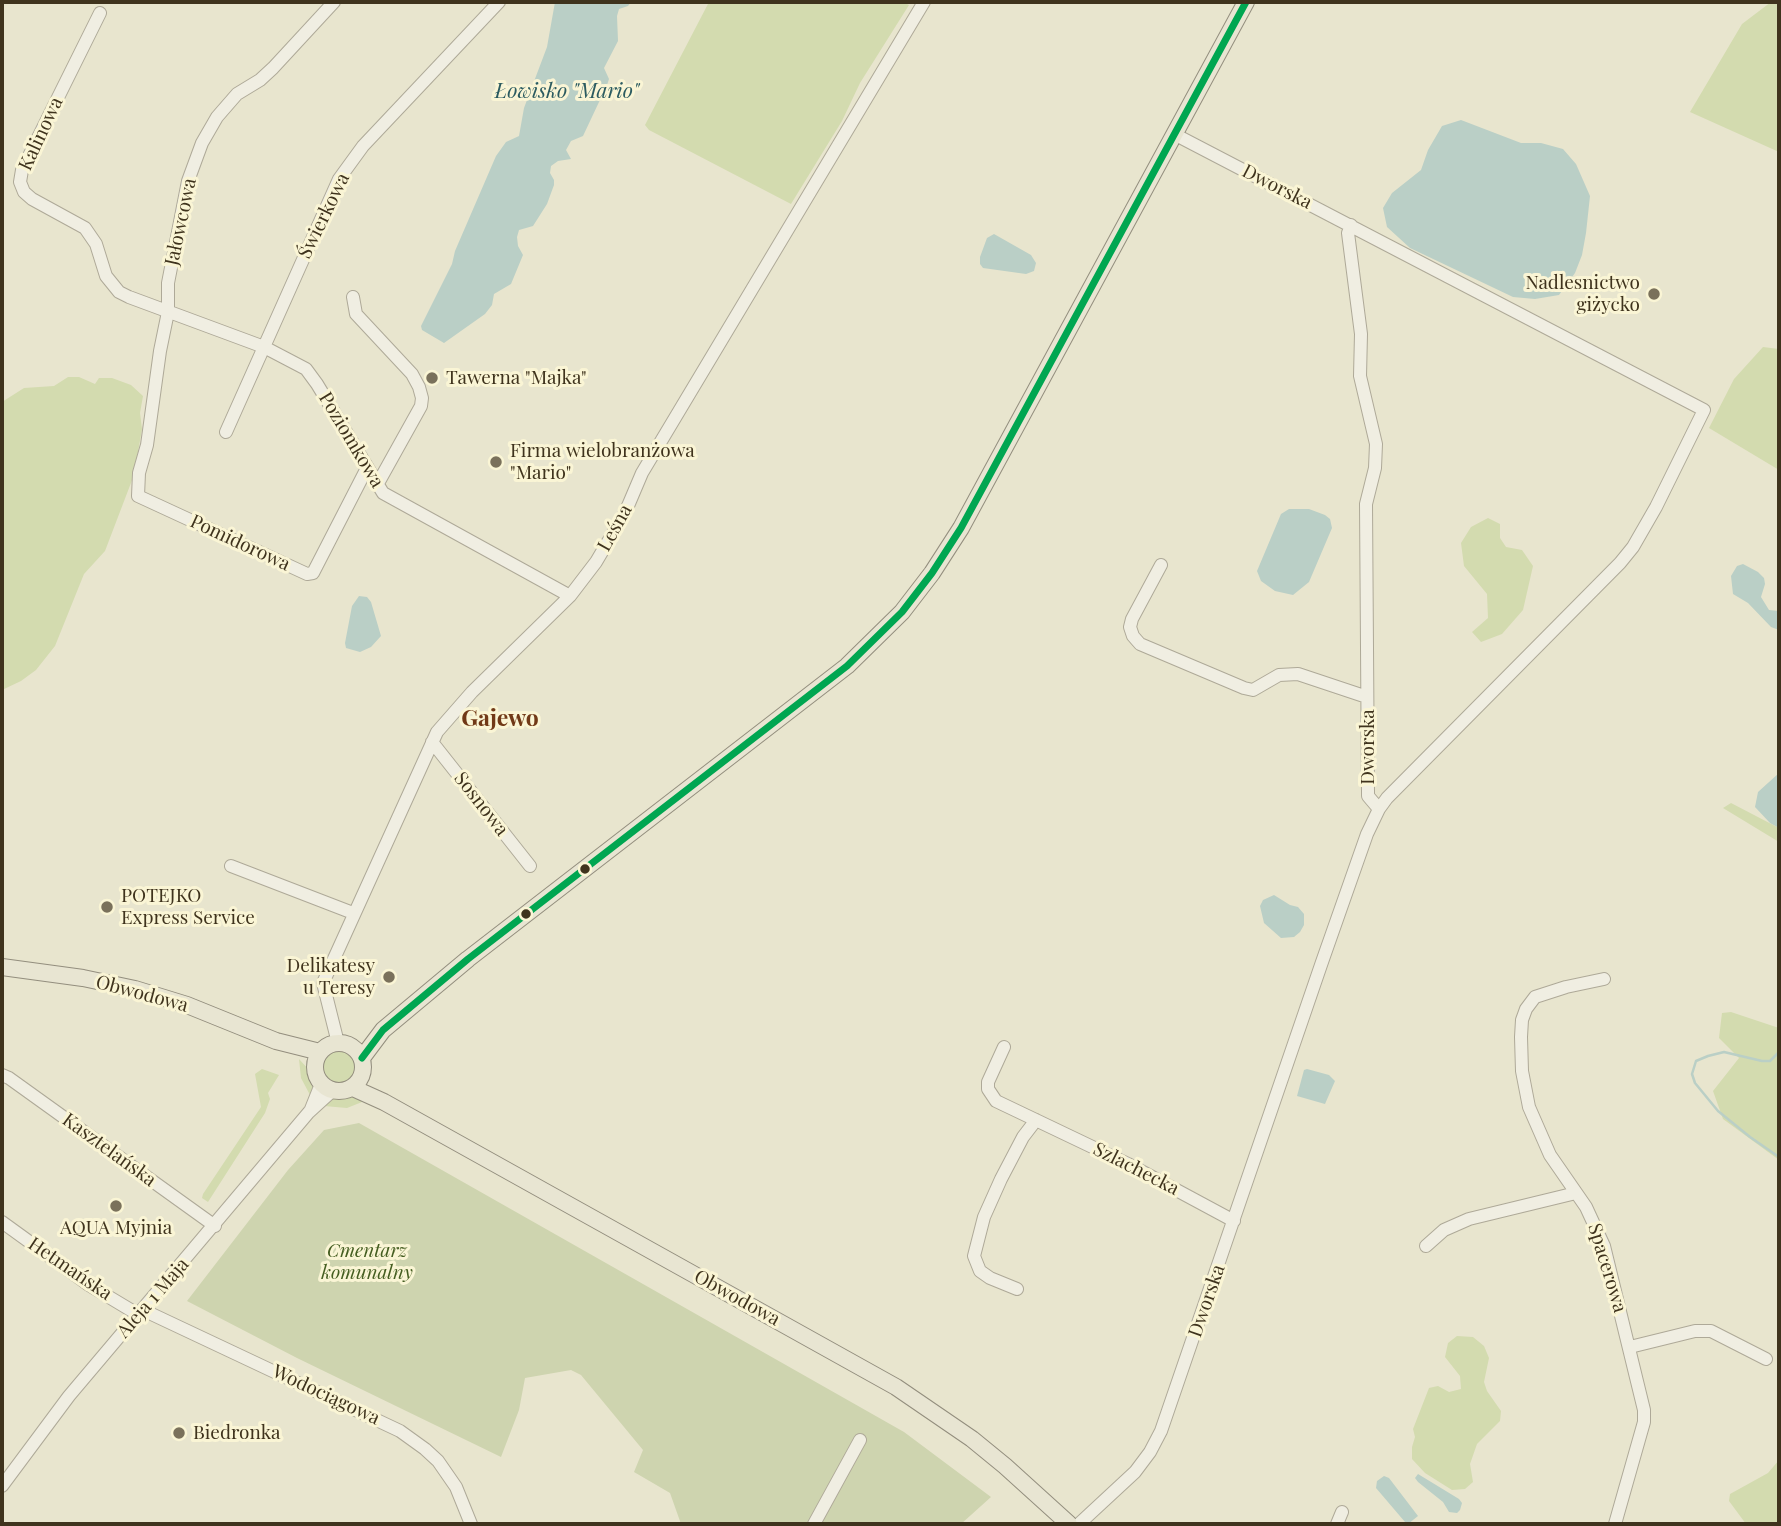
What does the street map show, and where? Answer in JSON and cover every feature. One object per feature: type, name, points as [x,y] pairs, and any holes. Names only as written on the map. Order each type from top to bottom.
[{"type":"main road","points":[[350,1049],[358,1082],[339,1092],[327,1087],[316,1075],[317,1058],[325,1047],[350,1049],[383,1031],[511,925],[847,666],[902,612],[932,573],[961,528],[1246,2]]},
{"type":"main road","name":"Obwodowa","points":[[2,967],[60,974],[135,989],[187,1005],[317,1058]]},
{"type":"main road","name":"Obwodowa","points":[[358,1082],[384,1102],[896,1387],[988,1452],[1069,1524]]},
{"type":"street","name":"Jałowcowa","points":[[138,496],[139,473],[148,445],[160,351],[168,312],[170,272],[188,181],[202,143],[216,117],[237,94],[260,80],[334,2]]},
{"type":"street","name":"Świerkowa","points":[[226,432],[330,198],[349,164],[499,2]]},
{"type":"street","name":"Leśna","points":[[350,1049],[323,984],[437,732],[456,709],[570,596],[611,538],[642,473],[923,2]]},
{"type":"street","name":"Kalinowa","points":[[100,13],[22,170],[20,182],[24,192],[32,199],[85,228],[96,244],[106,276],[119,292],[168,312]]},
{"type":"street","name":"Dworska","points":[[1079,1524],[1135,1472],[1150,1452],[1171,1407],[1367,834],[1378,809],[1368,796],[1367,697],[1366,505],[1376,457],[1373,426],[1360,376],[1361,334],[1349,233],[1351,225],[1174,134]]},
{"type":"street","points":[[1351,225],[1704,410],[1656,507],[1627,555],[1378,809]]},
{"type":"street","points":[[352,297],[356,314],[412,374],[422,398],[421,405],[377,485]]},
{"type":"street","name":"Poziomkowa","points":[[168,312],[264,347],[299,364],[311,376],[383,493],[570,596]]},
{"type":"street","name":"Pomidorowa","points":[[138,496],[307,574],[313,573],[367,468]]},
{"type":"street","points":[[1161,565],[1132,619],[1130,627],[1140,644],[1244,688],[1254,690],[1279,675],[1298,674],[1367,697]]},
{"type":"street","name":"Sosnowa","points":[[432,742],[530,866]]},
{"type":"street","points":[[231,866],[353,913]]},
{"type":"street","name":"Spacerowa","points":[[1604,979],[1535,997],[1522,1020],[1522,1071],[1529,1107],[1541,1138],[1595,1223],[1605,1246],[1644,1410],[1644,1422],[1615,1524]]},
{"type":"street","name":"Szlachecka","points":[[1004,1047],[991,1074],[988,1089],[996,1101],[1128,1164],[1234,1221]]},
{"type":"street","name":"Kasztelańska","points":[[2,1075],[215,1226]]},
{"type":"street","name":"Aleja 1 Maja","points":[[2,1486],[48,1422],[215,1226],[327,1087]]},
{"type":"street","points":[[1017,1289],[980,1271],[974,1255],[984,1217],[1001,1179],[1023,1137],[1036,1120]]},
{"type":"street","points":[[1426,1246],[1444,1230],[1469,1219],[1576,1193]]},
{"type":"street","name":"Hetmańska","points":[[2,1222],[89,1285],[141,1312]]},
{"type":"street","name":"Wodociągowa","points":[[141,1312],[400,1431],[438,1461],[456,1487],[471,1524]]},
{"type":"street","points":[[1630,1347],[1695,1331],[1711,1331],[1766,1359]]},
{"type":"street","points":[[814,1524],[860,1440]]},
{"type":"green space","points":[[709,2],[903,2],[909,5],[860,83],[842,121],[791,204],[649,130],[645,125]]},
{"type":"green space","points":[[1771,2],[1779,2],[1779,152],[1690,112],[1742,24]]},
{"type":"green space","points":[[1763,347],[1779,349],[1779,470],[1709,428],[1734,379]]},
{"type":"green space","points":[[68,377],[79,377],[95,384],[99,378],[112,378],[131,385],[143,396],[140,413],[142,429],[134,475],[105,551],[84,574],[55,646],[36,670],[2,690],[2,402],[24,388],[54,386]]},
{"type":"green space","points":[[1488,518],[1500,524],[1500,538],[1506,547],[1522,550],[1533,566],[1523,610],[1502,634],[1481,642],[1472,632],[1488,618],[1487,594],[1464,566],[1461,543],[1471,527]]},
{"type":"green space","points":[[1731,803],[1779,828],[1779,842],[1723,808]]},
{"type":"green space","points":[[1731,1012],[1779,1028],[1779,1160],[1723,1119],[1713,1091],[1739,1058],[1719,1038],[1722,1013]]},
{"type":"green space","points":[[340,1050],[352,1055],[357,1067],[352,1079],[340,1084],[328,1079],[323,1067],[328,1055]]},
{"type":"green space","points":[[299,1059],[310,1071],[313,1086],[310,1095],[301,1078]]},
{"type":"green space","points":[[262,1069],[279,1075],[268,1093],[270,1099],[265,1113],[208,1202],[202,1198],[203,1194],[261,1107],[255,1074]]},
{"type":"green space","points":[[358,1095],[367,1100],[347,1108],[324,1106],[335,1097]]},
{"type":"green space","name":"Cmentarz komunalny","points":[[359,1123],[904,1432],[991,1497],[961,1524],[681,1524],[670,1493],[634,1472],[643,1450],[581,1375],[571,1370],[525,1378],[519,1410],[501,1457],[297,1358],[187,1301],[288,1170],[324,1130]]},
{"type":"green space","points":[[1457,1336],[1473,1337],[1484,1346],[1489,1358],[1484,1382],[1501,1411],[1500,1421],[1477,1444],[1470,1464],[1473,1482],[1465,1489],[1452,1490],[1425,1473],[1412,1459],[1412,1447],[1415,1437],[1413,1429],[1429,1388],[1438,1386],[1449,1392],[1461,1389],[1460,1376],[1445,1357],[1448,1343]]},
{"type":"green space","points":[[1779,1460],[1779,1524],[1746,1524],[1729,1501],[1730,1494],[1768,1473]]},
{"type":"water","name":"Łowisko \"Mario\"","points":[[555,2],[631,2],[619,9],[618,41],[604,68],[609,79],[583,136],[571,141],[566,150],[571,159],[558,161],[551,166],[554,185],[547,204],[533,226],[519,230],[518,246],[523,255],[511,284],[494,294],[492,305],[485,314],[444,343],[422,330],[421,326],[452,264],[455,251],[496,156],[506,142],[519,136],[524,108],[547,47]]},
{"type":"water","points":[[1461,120],[1521,143],[1541,143],[1563,149],[1576,164],[1590,196],[1586,233],[1575,273],[1559,295],[1535,299],[1513,297],[1410,248],[1387,227],[1383,208],[1392,193],[1421,170],[1428,150],[1442,126]]},
{"type":"water","points":[[994,234],[1031,255],[1036,263],[1034,271],[1026,274],[983,268],[980,257],[987,238]]},
{"type":"water","points":[[1289,509],[1309,509],[1325,515],[1330,519],[1332,528],[1309,582],[1293,595],[1275,591],[1261,581],[1257,571],[1281,514]]},
{"type":"water","points":[[1743,564],[1764,578],[1761,597],[1769,610],[1779,611],[1779,630],[1771,627],[1748,603],[1733,594],[1731,576],[1737,566]]},
{"type":"water","points":[[359,596],[367,597],[371,602],[381,636],[371,647],[360,652],[346,648],[345,643],[352,606]]},
{"type":"water","points":[[1779,773],[1779,828],[1770,823],[1755,807],[1758,792]]},
{"type":"water","points":[[1274,895],[1298,907],[1304,914],[1304,925],[1294,937],[1281,938],[1264,923],[1260,906],[1263,900]]},
{"type":"water","points":[[1304,1070],[1329,1075],[1335,1081],[1325,1104],[1297,1096]]},
{"type":"water","points":[[1418,1474],[1459,1499],[1462,1503],[1460,1510],[1457,1513],[1449,1512],[1443,1502],[1418,1482],[1415,1478]]},
{"type":"water","points":[[1384,1476],[1389,1478],[1418,1516],[1408,1524],[1403,1524],[1405,1522],[1376,1488],[1377,1481]]},
{"type":"waterway","points":[[1779,1052],[1770,1061],[1724,1052],[1708,1056],[1696,1061],[1692,1074],[1695,1083],[1718,1111],[1779,1157]]},
{"type":"transit line","points":[[362,1058],[383,1030],[468,959],[847,666],[902,612],[932,573],[961,528],[1246,2]]},
{"type":"place","name":"Nadlesnictwo giżycko","points":[[1654,294]]},
{"type":"place","name":"Tawerna \"Majka\"","points":[[432,378]]},
{"type":"place","name":"Firma wielobranżowa \"Mario\"","points":[[496,462]]},
{"type":"place","name":"POTEJKO Express Service","points":[[107,907]]},
{"type":"place","name":"Delikatesy u Teresy","points":[[389,977]]},
{"type":"place","name":"AQUA Myjnia","points":[[116,1206]]},
{"type":"place","name":"Biedronka","points":[[179,1433]]},
{"type":"district","name":"Gajewo","points":[[500,719]]}]
